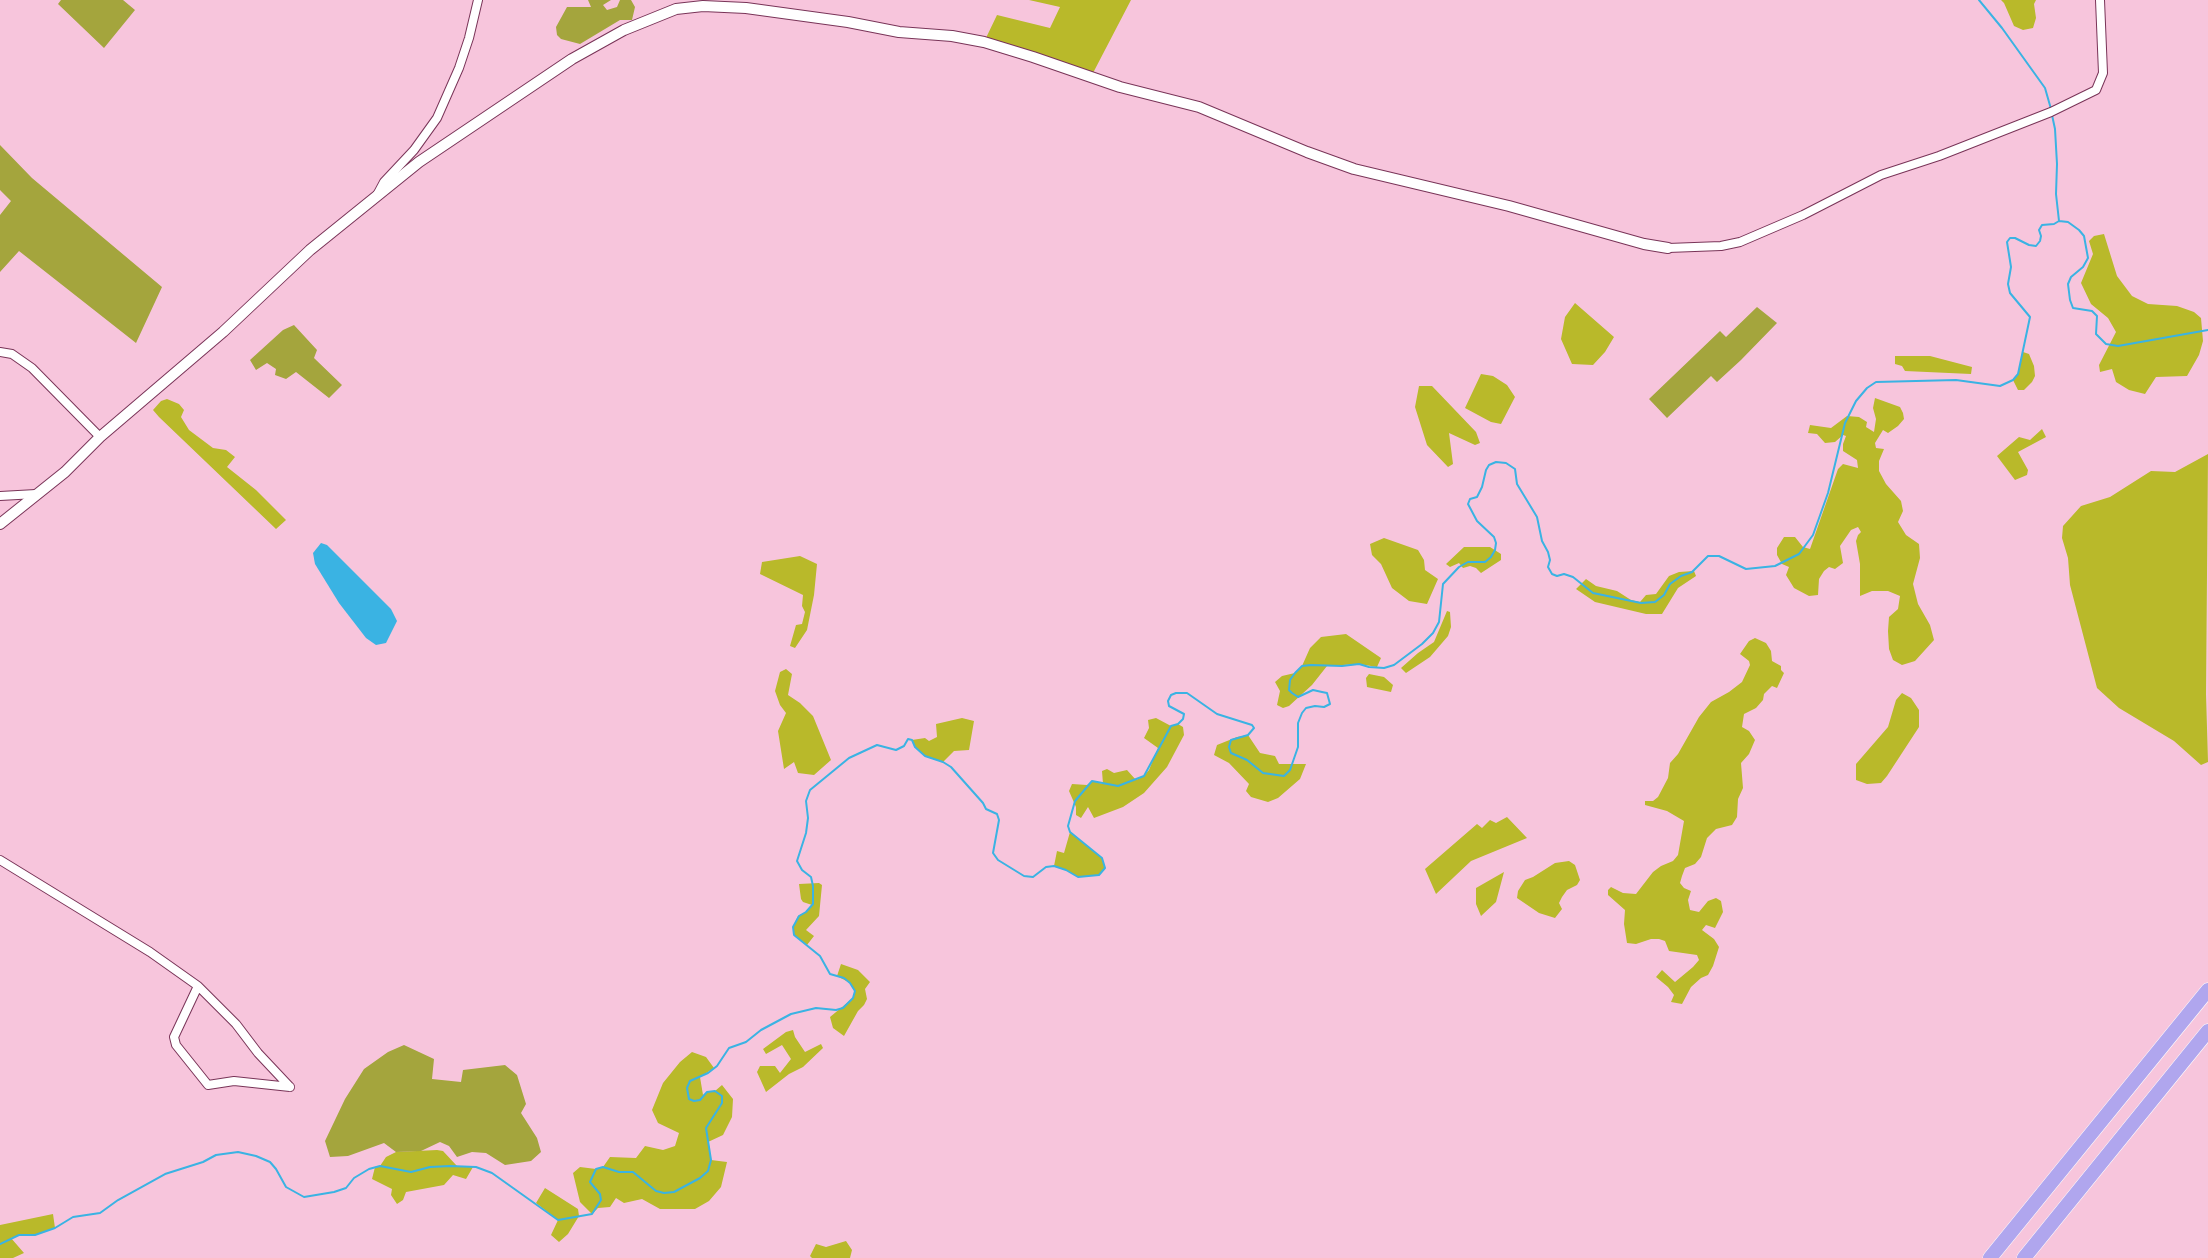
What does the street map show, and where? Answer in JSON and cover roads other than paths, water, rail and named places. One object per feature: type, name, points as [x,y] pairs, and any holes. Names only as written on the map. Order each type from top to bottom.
[{"type":"highway","points":[[1990,1258],[2208,990]]},
{"type":"highway","points":[[2024,1258],[2208,1031]]},
{"type":"street","points":[[376,196],[384,182],[414,150],[437,118],[470,38],[478,0]]},
{"type":"street","points":[[0,524],[64,472],[100,437],[223,332],[310,250],[419,162],[572,59],[640,23],[676,9],[704,6],[746,8],[848,22],[899,32],[952,36],[984,42],[1120,87],[1199,107],[1354,169],[1509,206],[1644,244],[1668,248],[1721,246],[1740,242],[1803,215],[1881,175],[2051,112],[2096,90],[2103,73],[2100,0]]},
{"type":"street","points":[[0,352],[12,354],[32,368],[100,437]]},
{"type":"street","points":[[0,496],[36,494]]},
{"type":"street","points":[[0,860],[150,952],[198,986],[236,1024],[258,1053],[290,1088],[234,1081],[208,1085],[176,1045],[174,1037],[198,986]]},
{"type":"water","points":[[321,543],[327,545],[391,609],[397,621],[386,643],[376,645],[366,638],[339,603],[315,564],[313,553]]},
{"type":"waterway","points":[[1979,0],[2045,88],[2051,109]]},
{"type":"waterway","points":[[2052,115],[2055,129],[2056,194],[2059,221]]},
{"type":"waterway","points":[[0,1244],[19,1235],[35,1235],[55,1228],[73,1217],[100,1213],[118,1200],[165,1174],[203,1162],[216,1155],[238,1152],[270,1162],[286,1187],[304,1197],[346,1188],[354,1178],[369,1169],[380,1166],[411,1172],[430,1167],[476,1167],[492,1173],[558,1220],[592,1214],[601,1200],[600,1194],[590,1182],[596,1169],[603,1167],[619,1172],[633,1172],[656,1191],[674,1192],[708,1171],[711,1160],[706,1128],[722,1103],[722,1096],[715,1091],[707,1092],[700,1100],[689,1099],[687,1088],[690,1081],[717,1066],[729,1048],[746,1042],[761,1030],[791,1014],[816,1008],[836,1010],[843,1008],[853,998],[855,991],[850,983],[844,978],[830,974],[820,956],[794,935],[793,927],[799,916],[813,904],[811,877],[802,870],[797,861],[806,833],[808,818],[806,801],[810,790],[849,758],[877,745],[896,750],[904,746],[908,739],[912,740],[915,747],[925,756],[951,767],[986,809],[997,814],[999,820],[993,853],[998,860],[1024,876],[1033,877],[1046,867],[1054,866],[1078,877],[1099,875],[1105,868],[1102,858],[1070,832],[1068,826],[1075,801],[1092,781],[1118,786],[1144,776],[1171,726],[1183,719],[1184,714],[1169,706],[1168,701],[1171,695],[1187,693],[1217,714],[1252,725],[1254,728],[1248,735],[1231,740],[1229,747],[1231,753],[1247,760],[1263,773],[1284,776],[1290,770],[1298,747],[1298,723],[1302,713],[1306,708],[1324,707],[1330,704],[1327,693],[1313,690],[1298,697],[1289,690],[1290,680],[1302,666],[1359,664],[1384,668],[1394,665],[1433,633],[1439,622],[1443,584],[1459,567],[1468,562],[1485,562],[1495,550],[1494,537],[1477,521],[1468,504],[1470,499],[1477,497],[1489,465],[1496,462],[1506,463],[1515,469],[1517,484],[1537,517],[1542,541],[1550,560],[1548,567],[1552,574],[1573,577],[1593,593],[1641,603],[1655,602],[1664,595],[1670,584],[1692,572],[1708,556],[1719,556],[1746,569],[1775,566],[1799,554],[1813,535],[1828,493],[1845,423],[1856,401],[1867,388],[1876,382],[1956,380],[2000,386],[2013,380],[2018,374],[2030,317],[2010,293],[2008,284],[2011,267],[2007,242],[2010,238],[2036,246],[2040,241],[2039,230],[2042,225],[2059,221],[2068,222],[2079,230],[2084,236],[2088,258],[2083,267],[2071,277],[2068,284],[2070,300],[2073,308],[2092,311],[2097,316],[2096,334],[2106,344],[2118,346],[2208,330]]}]
